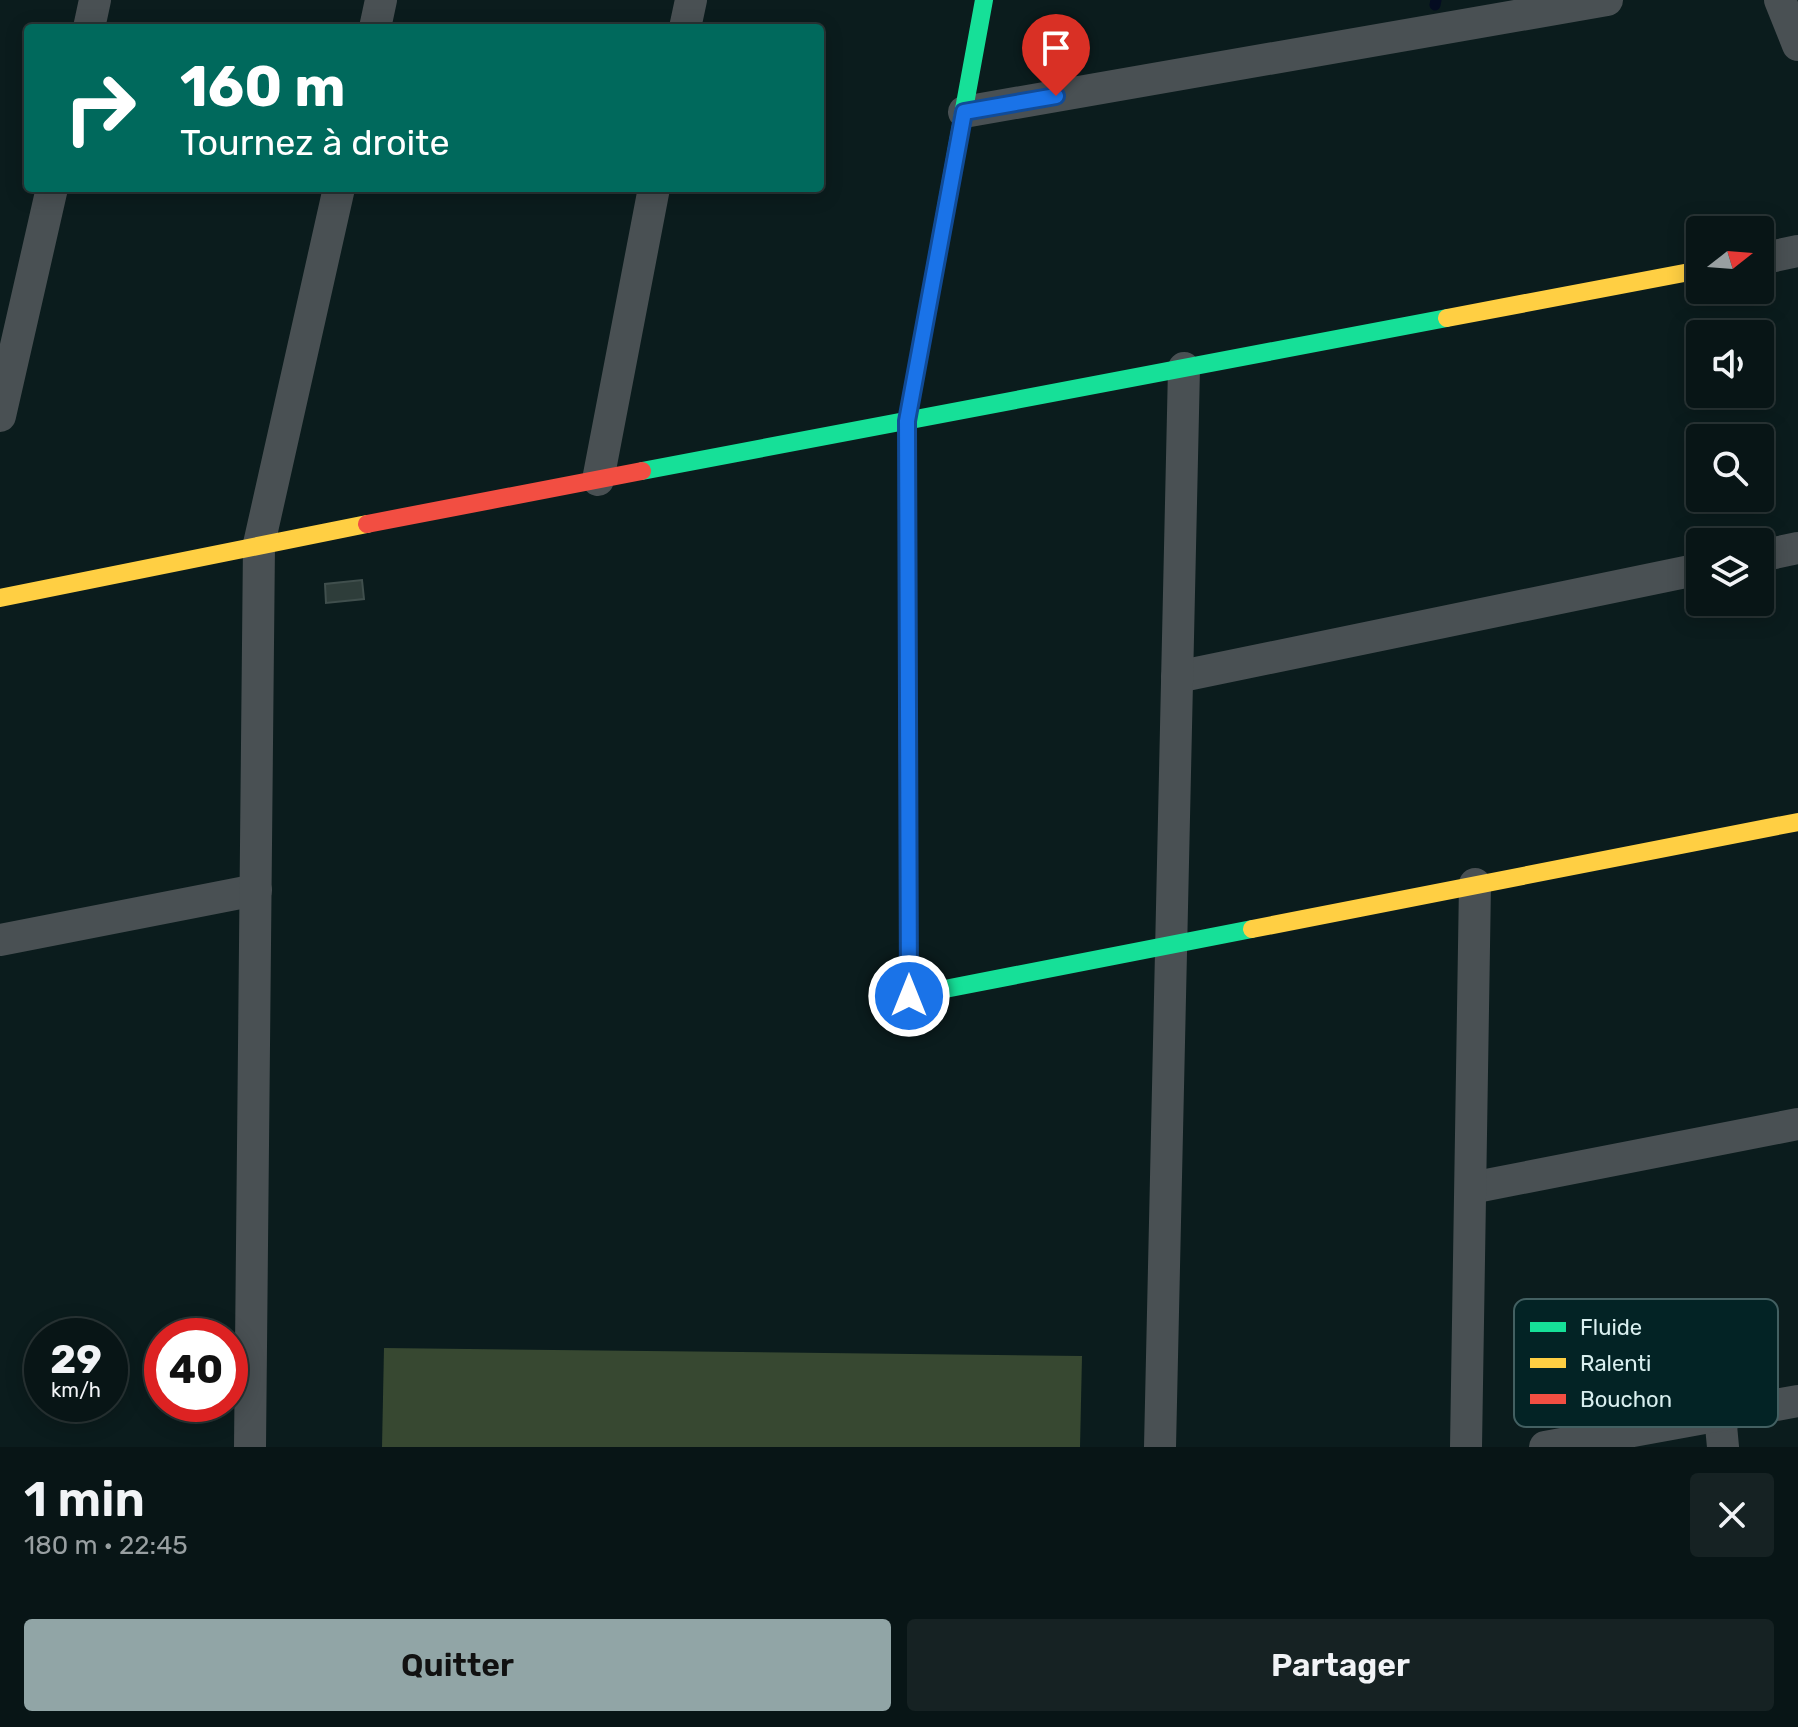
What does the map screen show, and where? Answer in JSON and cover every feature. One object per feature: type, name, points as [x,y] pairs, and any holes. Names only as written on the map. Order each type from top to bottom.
[{"type":"street","points":[[90,24],[95,0]]},
{"type":"street","points":[[376,24],[381,0]]},
{"type":"street","points":[[686,24],[691,0]]},
{"type":"street","points":[[984,0],[907,421],[909,996],[1798,822]]},
{"type":"street","points":[[964,112],[1607,0]]},
{"type":"street","points":[[1780,0],[1798,45]]},
{"type":"street","points":[[0,416],[51,192]]},
{"type":"street","points":[[250,1447],[259,544],[338,192]]},
{"type":"street","points":[[598,480],[653,192]]},
{"type":"street","points":[[1774,256],[1798,251]]},
{"type":"street","points":[[0,598],[259,544],[1686,273]]},
{"type":"street","points":[[1160,1447],[1184,368]]},
{"type":"street","points":[[1774,553],[1798,548]]},
{"type":"street","points":[[1177,677],[1686,572]]},
{"type":"street","points":[[1466,1447],[1475,884]]},
{"type":"street","points":[[0,940],[256,890]]},
{"type":"street","points":[[1471,1188],[1798,1124]]},
{"type":"street","points":[[1778,1405],[1798,1401]]},
{"type":"street","points":[[1545,1447],[1603,1442],[1668,1427]]},
{"type":"street","points":[[1721,1427],[1723,1447]]},
{"type":"green space","points":[[384,1348],[1082,1356],[1080,1447],[382,1447]]},
{"type":"building","points":[[362,580],[364,599],[326,603],[325,584]]},
{"type":"waterway","points":[[1435,5],[1436,0]]},
{"type":"traffic: fast","points":[[907,484],[907,421],[984,0]]},
{"type":"traffic: fast","points":[[642,471],[1447,318]]},
{"type":"traffic: fast","points":[[908,769],[909,996],[1252,929]]},
{"type":"traffic: slow","points":[[1447,318],[1686,273]]},
{"type":"traffic: slow","points":[[0,598],[367,524]]},
{"type":"traffic: slow","points":[[1252,929],[1798,822]]},
{"type":"traffic: jam","points":[[367,524],[642,471]]},
{"type":"traffic: jam","points":[[907,484],[908,769]]},
{"type":"route","points":[[909,996],[907,421],[964,112],[1056,96]]}]
